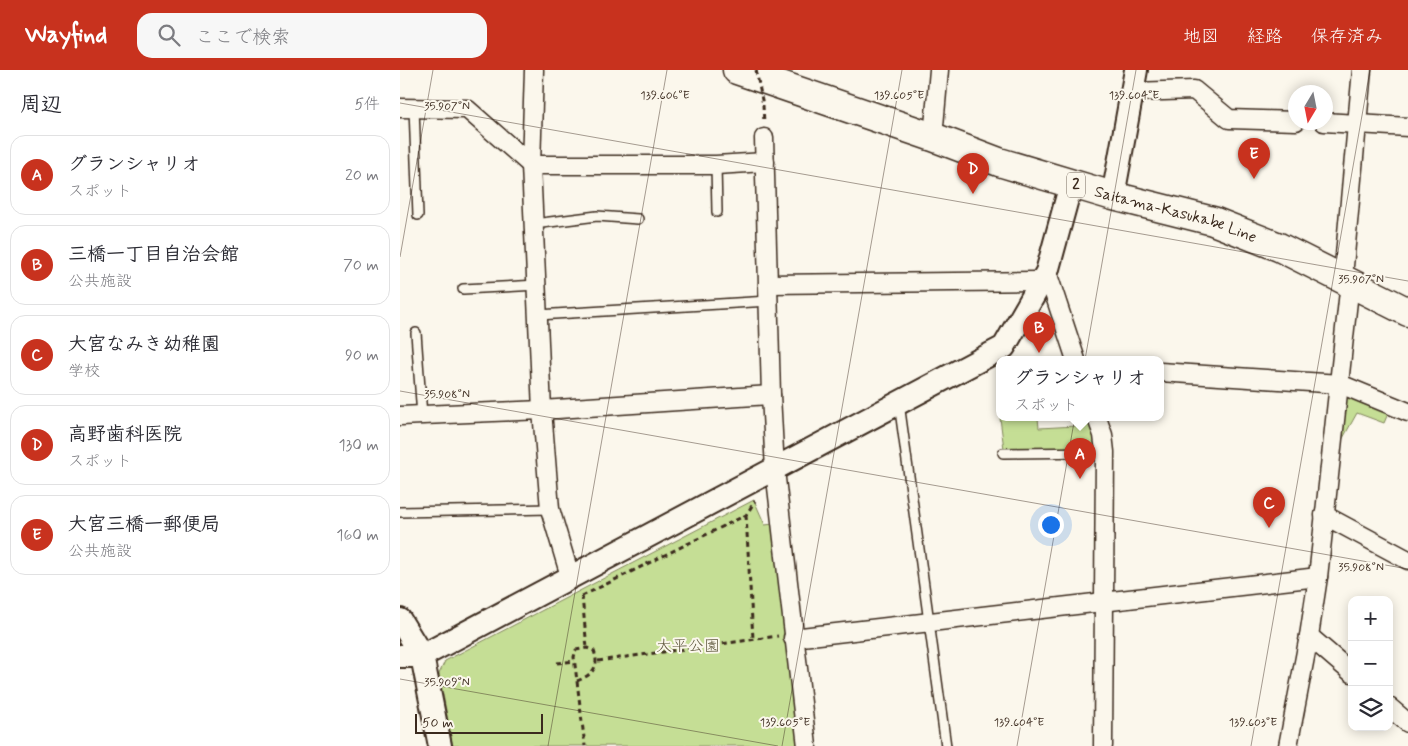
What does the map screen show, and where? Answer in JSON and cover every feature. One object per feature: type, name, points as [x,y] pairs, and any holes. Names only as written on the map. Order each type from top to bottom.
[{"type":"main road","name":"Saitama-Kasukabe Line","points":[[752,72],[999,162],[1112,196],[1213,221],[1278,247],[1408,312]]},
{"type":"street","points":[[534,70],[532,166],[534,224],[542,410],[550,509],[575,573]]},
{"type":"street","points":[[933,137],[939,70]]},
{"type":"street","points":[[1112,196],[1136,70]]},
{"type":"street","points":[[1288,746],[1309,636],[1318,576],[1340,384],[1362,70]]},
{"type":"street","points":[[1133,92],[1194,90],[1229,119],[1288,121]]},
{"type":"street","points":[[407,108],[466,109],[532,166],[716,165],[765,162]]},
{"type":"street","points":[[1333,123],[1408,127]]},
{"type":"street","points":[[764,138],[771,395],[775,470],[807,746]]},
{"type":"street","points":[[411,656],[775,470],[1004,347],[1044,277],[1071,184]]},
{"type":"street","points":[[769,293],[1044,277]]},
{"type":"street","points":[[1044,277],[1074,356]]},
{"type":"street","points":[[1164,372],[1340,384],[1408,412]]},
{"type":"street","points":[[400,416],[542,410],[771,395]]},
{"type":"street","points":[[1098,421],[1103,435],[1105,452],[1103,746]]},
{"type":"street","points":[[1324,515],[1408,560]]},
{"type":"street","points":[[793,636],[1105,602],[1318,576]]},
{"type":"street","points":[[400,620],[440,746]]},
{"type":"street","points":[[1309,636],[1348,670]]},
{"type":"street","points":[[1393,710],[1408,723]]},
{"type":"lane","points":[[407,108],[418,215]]},
{"type":"lane","points":[[716,165],[717,212]]},
{"type":"lane","points":[[534,224],[596,216],[638,219]]},
{"type":"lane","points":[[463,289],[537,285]]},
{"type":"lane","points":[[538,315],[769,293]]},
{"type":"lane","points":[[416,333],[422,416]]},
{"type":"lane","points":[[899,402],[946,746]]},
{"type":"lane","points":[[1003,453],[1105,452]]},
{"type":"lane","points":[[400,512],[550,509]]},
{"type":"path","points":[[752,72],[763,105]]},
{"type":"path","points":[[582,596],[746,516],[753,639]]},
{"type":"path","points":[[575,573],[582,596],[587,648]]},
{"type":"path","points":[[598,661],[753,639],[793,636]]},
{"type":"path","points":[[577,681],[590,675],[596,667],[598,661],[594,651],[587,648],[576,650],[575,661],[585,746]]},
{"type":"path","points":[[557,663],[575,661]]},
{"type":"green space","points":[[1344,391],[1390,409],[1384,423],[1357,413],[1337,449]]},
{"type":"green space","points":[[1000,421],[1038,421],[1039,428],[1076,426],[1076,421],[1089,421],[1097,447],[1004,449]]},
{"type":"green space","name":"大平公園","points":[[754,500],[765,525],[773,524],[801,746],[453,746],[439,674],[445,661]]},
{"type":"place","name":"大宮三橋一郵便局","points":[[1254,179]]},
{"type":"place","name":"高野歯科医院","points":[[973,194]]},
{"type":"place","name":"三橋一丁目自治会館","points":[[1039,353]]},
{"type":"place","name":"グランシャリオ","points":[[1080,479]]},
{"type":"place","name":"大宮なみき幼稚園","points":[[1269,528]]}]
